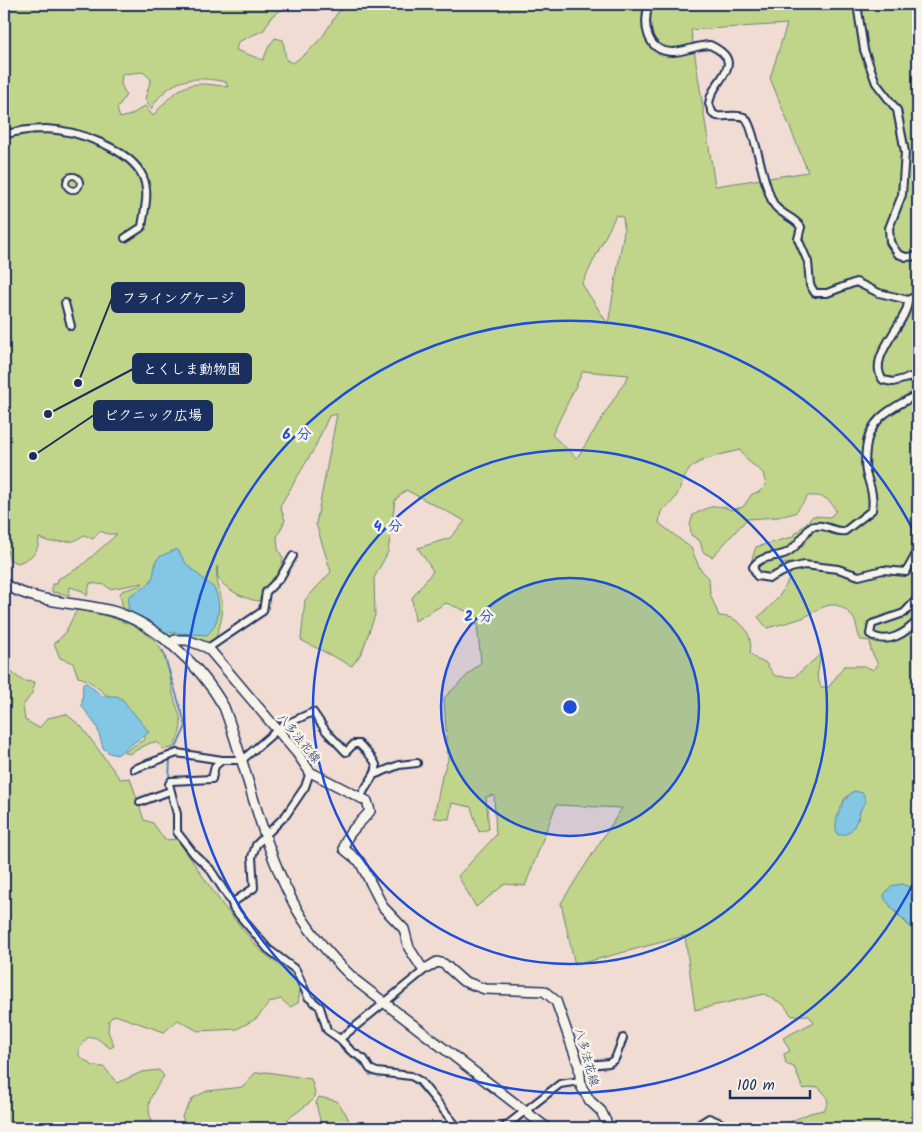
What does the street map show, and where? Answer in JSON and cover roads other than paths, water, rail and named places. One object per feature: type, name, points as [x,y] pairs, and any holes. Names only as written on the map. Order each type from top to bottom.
[{"type":"main road","points":[[4,584],[29,596],[105,609],[126,615],[170,644],[190,661],[213,689],[224,707],[266,834],[290,895],[309,928],[334,960],[385,1004],[547,1128]]},
{"type":"main road","points":[[170,644],[175,640],[187,640],[208,648]]},
{"type":"main road","name":"八多法花線","points":[[208,648],[297,752],[310,772],[361,796]]},
{"type":"main road","points":[[361,796],[367,801],[370,811],[353,829],[344,843],[344,848],[360,862],[383,907],[404,929],[409,948],[422,968],[427,968]]},
{"type":"main road","name":"八多法花線","points":[[427,968],[437,962],[444,964],[464,981],[485,988],[544,991],[556,1001],[579,1066],[580,1081],[586,1096],[601,1111],[609,1128]]},
{"type":"street","points":[[649,4],[645,25],[653,44],[659,49],[670,52],[710,45],[721,52],[728,62],[728,70],[714,88],[709,104],[713,114],[717,116],[741,116],[750,124],[764,180],[774,206],[795,219],[801,227],[798,239],[808,262],[811,289],[815,293],[827,293],[856,282],[879,293],[908,300],[918,295]]},
{"type":"street","points":[[857,4],[864,50],[876,83],[898,110],[905,152],[902,195],[889,228],[890,242],[898,254],[906,257],[918,256]]},
{"type":"street","points":[[4,135],[43,129],[59,130],[94,141],[129,158],[144,178],[146,200],[142,227],[125,238]]},
{"type":"street","points":[[908,300],[907,313],[884,346],[880,375],[883,380],[890,382],[918,375]]},
{"type":"street","points":[[64,303],[71,326]]},
{"type":"street","points":[[918,394],[885,414],[869,430],[865,460],[872,494],[872,510],[844,532],[823,525],[810,526],[792,549],[785,554],[758,561],[753,567],[754,572],[757,576],[770,578],[791,568],[804,565],[838,569],[859,576],[883,570],[906,572],[915,556],[918,524]]},
{"type":"street","points":[[208,648],[263,612],[266,592],[280,578],[293,556]]},
{"type":"street","points":[[918,598],[904,612],[872,624],[870,634],[882,639],[893,638],[918,620]]},
{"type":"street","points":[[134,770],[177,753],[222,760],[242,760],[276,729],[313,712],[326,731],[346,752],[354,744],[359,744],[370,753],[376,764],[376,774],[361,796]]},
{"type":"street","points":[[918,727],[916,735],[918,747]]},
{"type":"street","points":[[222,760],[215,766],[212,779],[171,781],[169,784],[177,814],[177,832],[194,854],[210,869],[232,903],[233,908],[268,949],[296,970],[308,997],[320,1007],[327,1030],[340,1039],[351,1051],[364,1059],[370,1069],[377,1072],[411,1076],[420,1081],[458,1128]]},
{"type":"street","points":[[376,774],[399,765],[418,762]]},
{"type":"street","points":[[232,903],[254,888],[252,857],[256,845],[286,815],[302,792],[310,772]]},
{"type":"street","points":[[140,802],[170,791]]},
{"type":"street","points":[[340,1039],[427,968]]},
{"type":"street","points":[[579,1066],[609,1063],[615,1059],[623,1038]]},
{"type":"street","points":[[503,1128],[560,1084],[580,1081]]},
{"type":"street","points":[[693,1128],[709,1118],[721,1124],[724,1128]]},
{"type":"water","points":[[177,549],[187,565],[214,588],[217,594],[219,607],[217,619],[207,635],[163,632],[128,610],[129,596],[148,585],[153,577],[156,561],[159,557]]},
{"type":"water","points":[[83,683],[87,683],[102,696],[117,696],[122,699],[149,732],[117,755],[109,753],[103,748],[97,727],[82,706]]},
{"type":"water","points":[[854,791],[863,793],[866,802],[850,832],[838,835],[836,824],[839,811],[846,799]]},
{"type":"water","points":[[902,884],[918,890],[918,935],[885,900],[884,895],[891,886]]},
{"type":"waterway","points":[[163,651],[186,726],[174,752]]},
{"type":"waterway","points":[[169,781],[170,758]]},
{"type":"waterway","points":[[256,940],[260,946],[296,974]]},
{"type":"waterway","points":[[303,993],[305,1000],[312,1004]]},
{"type":"waterway","points":[[325,1031],[326,1034],[357,1060],[370,1075],[388,1076]]},
{"type":"waterway","points":[[412,1080],[431,1100]]},
{"type":"waterway","points":[[579,1091],[587,1104]]},
{"type":"waterway","points":[[601,1121],[604,1128]]},
{"type":"place","name":"フライングケージ","points":[[78,383]]},
{"type":"place","name":"とくしま動物園","points":[[48,414]]},
{"type":"place","name":"ピクニック広場","points":[[33,456]]}]
